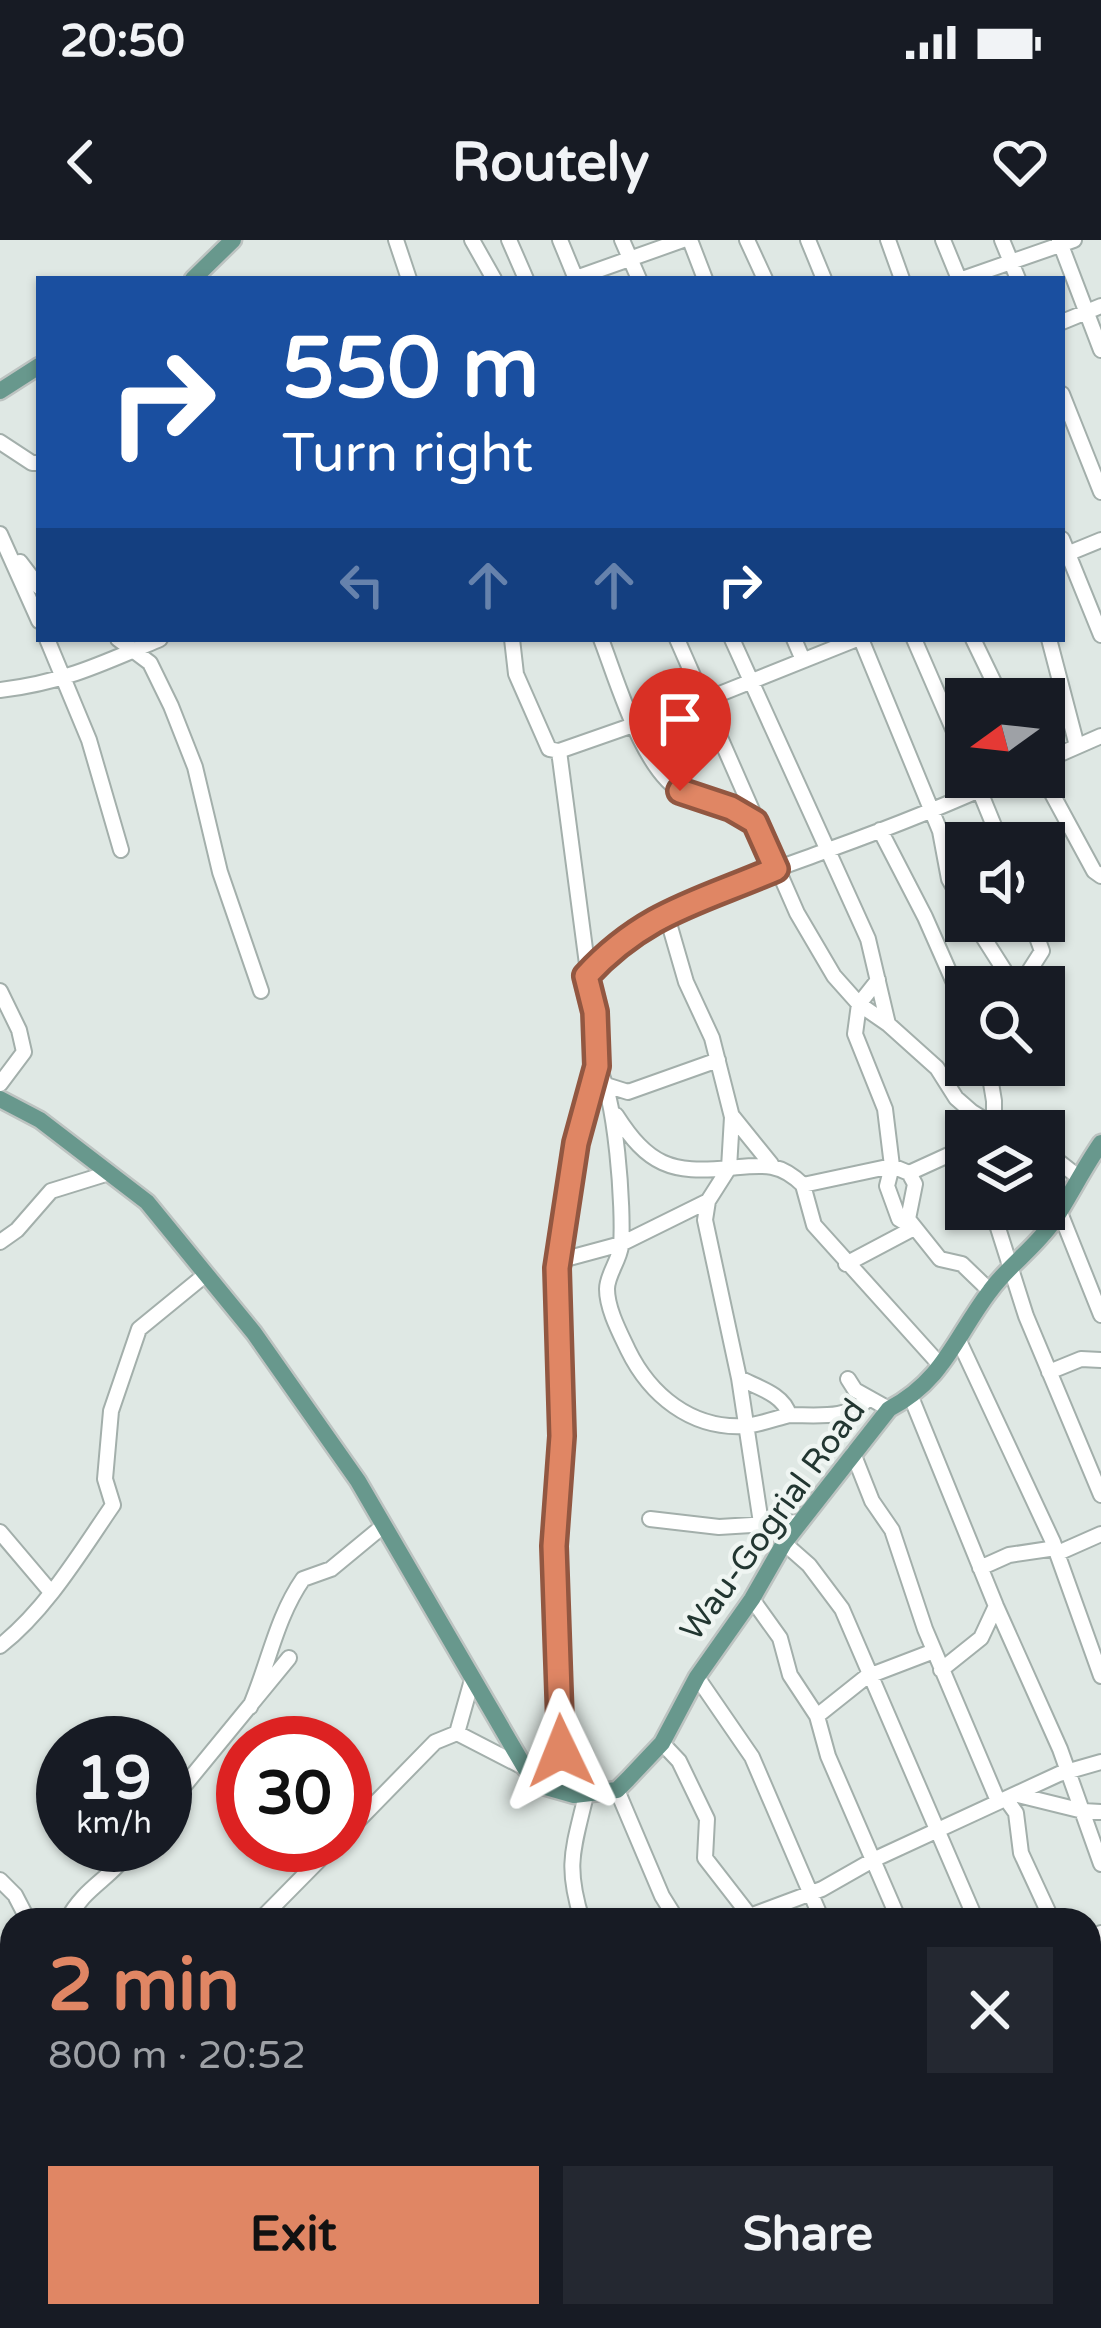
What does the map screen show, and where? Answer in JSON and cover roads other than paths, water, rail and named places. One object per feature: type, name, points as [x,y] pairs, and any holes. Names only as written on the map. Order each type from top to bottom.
[{"type":"main road","points":[[197,276],[233,240]]},
{"type":"main road","points":[[0,391],[36,368]]},
{"type":"main road","points":[[0,1099],[40,1120],[147,1202],[265,1349],[358,1481],[525,1768],[552,1789],[586,1795],[617,1790]]},
{"type":"main road","name":"Wau-Gogrial Road","points":[[1065,1200],[1101,1143]]},
{"type":"main road","name":"Wau-Gogrial Road","points":[[617,1790],[662,1743],[697,1677],[752,1599],[784,1543],[889,1409],[911,1397],[960,1342],[990,1291],[1043,1230]]},
{"type":"street","points":[[396,240],[408,276]]},
{"type":"street","points":[[472,240],[492,276]]},
{"type":"street","points":[[509,240],[525,276]]},
{"type":"street","points":[[560,240],[574,276]]},
{"type":"street","points":[[622,240],[638,276]]},
{"type":"street","points":[[582,276],[687,240],[705,276]]},
{"type":"street","points":[[747,240],[764,276]]},
{"type":"street","points":[[808,240],[823,276]]},
{"type":"street","points":[[888,240],[901,276]]},
{"type":"street","points":[[944,240],[960,276]]},
{"type":"street","points":[[1002,240],[1017,276]]},
{"type":"street","points":[[969,276],[1065,241],[1101,350]]},
{"type":"street","points":[[1065,321],[1101,305]]},
{"type":"street","points":[[1065,402],[1101,492]]},
{"type":"street","points":[[0,442],[36,463]]},
{"type":"street","points":[[4,540],[36,583]]},
{"type":"street","points":[[4,540],[36,615]]},
{"type":"street","points":[[1065,549],[1101,540]]},
{"type":"street","points":[[1065,551],[1101,635]]},
{"type":"street","points":[[48,642],[89,740],[121,850]]},
{"type":"street","points":[[122,642],[150,663],[195,767],[220,872],[261,991]]},
{"type":"street","points":[[0,690],[64,678],[154,642]]},
{"type":"street","points":[[512,642],[516,674],[549,749],[559,751],[851,642]]},
{"type":"street","points":[[602,642],[635,725],[661,774],[680,791],[731,808],[755,822]]},
{"type":"street","points":[[678,642],[776,869],[834,976],[937,1068],[970,1110]]},
{"type":"street","points":[[733,642],[868,939],[888,1024]]},
{"type":"street","points":[[795,642],[803,660]]},
{"type":"street","points":[[860,642],[940,831],[945,858]]},
{"type":"street","points":[[915,642],[945,711]]},
{"type":"street","points":[[975,642],[992,678]]},
{"type":"street","points":[[1049,642],[1077,746]]},
{"type":"street","points":[[1065,751],[1101,736]]},
{"type":"street","points":[[552,1789],[562,1768],[554,1546],[562,1436],[558,1261],[576,1143],[597,1066],[595,1012],[586,976],[559,751]]},
{"type":"street","points":[[586,976],[614,946],[666,913],[949,798]]},
{"type":"street","points":[[1054,798],[1101,876]]},
{"type":"street","points":[[880,830],[947,966]]},
{"type":"street","points":[[666,913],[686,982],[718,1060],[732,1117],[729,1168],[708,1201],[706,1220],[739,1378],[761,1523]]},
{"type":"street","points":[[878,980],[860,1004],[855,1034],[885,1108],[892,1166],[887,1186],[898,1219],[914,1228]]},
{"type":"street","points":[[0,991],[20,1030],[24,1052],[0,1084]]},
{"type":"street","points":[[609,1086],[628,1091],[718,1060]]},
{"type":"street","points":[[597,1066],[609,1086],[615,1114],[621,1244],[606,1287],[642,1378],[670,1403],[701,1421],[743,1426],[789,1415],[844,1414],[869,1398]]},
{"type":"street","points":[[615,1114],[631,1138],[658,1162],[695,1172],[771,1164],[786,1169],[803,1185],[814,1225],[940,1366]]},
{"type":"street","points":[[732,1117],[771,1164]]},
{"type":"street","points":[[910,1173],[945,1157]]},
{"type":"street","points":[[803,1185],[892,1166],[910,1173],[915,1184],[908,1219],[914,1228],[940,1259],[962,1264],[990,1291]]},
{"type":"street","points":[[1065,1167],[1077,1176]]},
{"type":"street","points":[[0,1242],[51,1191],[109,1173]]},
{"type":"street","points":[[558,1261],[621,1244],[708,1201]]},
{"type":"street","points":[[1065,1223],[1101,1315]]},
{"type":"street","points":[[846,1264],[914,1228]]},
{"type":"street","points":[[998,1230],[1049,1372],[1101,1495]]},
{"type":"street","points":[[0,1646],[50,1592],[113,1505],[105,1478],[111,1411],[139,1330],[205,1275]]},
{"type":"street","points":[[960,1342],[1057,1551],[1101,1676]]},
{"type":"street","points":[[1049,1372],[1081,1359],[1101,1360]]},
{"type":"street","points":[[739,1378],[775,1396],[787,1406],[789,1415]]},
{"type":"street","points":[[848,1379],[889,1409]]},
{"type":"street","points":[[911,1397],[1068,1770],[1101,1864]]},
{"type":"street","points":[[853,1453],[872,1501],[892,1530],[941,1670],[1016,1813],[1021,1853],[1046,1908]]},
{"type":"street","points":[[650,1519],[719,1527],[800,1522]]},
{"type":"street","points":[[250,1707],[277,1624],[303,1579],[331,1569],[383,1526]]},
{"type":"street","points":[[0,1532],[50,1592]]},
{"type":"street","points":[[980,1568],[1009,1555],[1057,1551],[1101,1534]]},
{"type":"street","points":[[784,1543],[835,1598],[971,1908]]},
{"type":"street","points":[[752,1599],[776,1632],[790,1675],[817,1716],[828,1756],[893,1908]]},
{"type":"street","points":[[941,1670],[981,1639],[996,1606]]},
{"type":"street","points":[[817,1716],[871,1674],[934,1652]]},
{"type":"street","points":[[192,1776],[289,1658]]},
{"type":"street","points":[[697,1677],[752,1757],[817,1908]]},
{"type":"street","points":[[372,1806],[435,1742],[458,1733],[476,1686]]},
{"type":"street","points":[[458,1733],[525,1768]]},
{"type":"street","points":[[662,1743],[679,1761],[707,1819],[703,1845],[707,1862],[736,1908]]},
{"type":"street","points":[[773,1908],[812,1894],[873,1860],[1068,1770],[1101,1762]]},
{"type":"street","points":[[617,1790],[672,1908]]},
{"type":"street","points":[[579,1908],[569,1870],[586,1795]]},
{"type":"street","points":[[1006,1798],[1101,1812]]},
{"type":"street","points":[[75,1908],[82,1895],[112,1872]]},
{"type":"street","points":[[272,1908],[307,1872]]},
{"type":"street","points":[[0,1880],[21,1908]]}]
